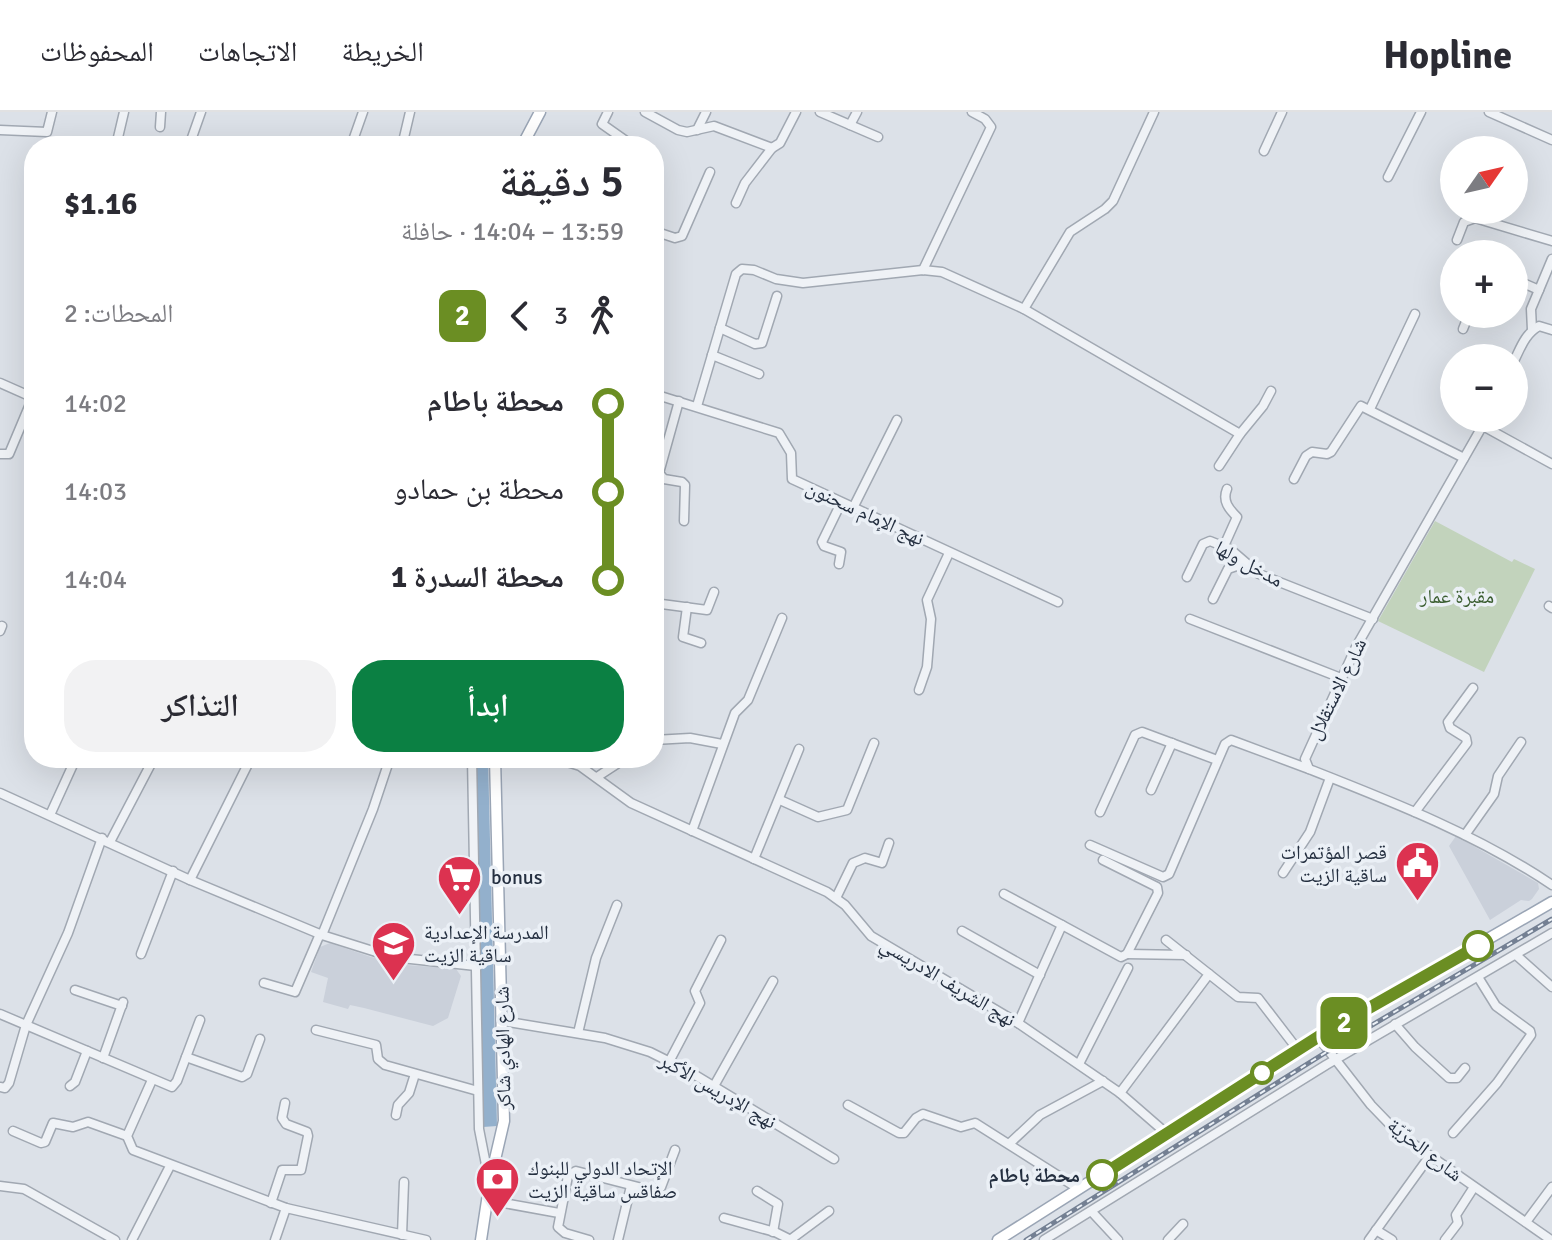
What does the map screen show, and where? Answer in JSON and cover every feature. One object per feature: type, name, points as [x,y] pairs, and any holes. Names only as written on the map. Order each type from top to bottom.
[{"type":"main road","points":[[527,136],[540,112]]},
{"type":"main road","name":"شارع الهادي شاكر","points":[[481,1240],[504,1121],[495,768]]},
{"type":"main road","points":[[998,1240],[1318,1037],[1552,902]]},
{"type":"street","points":[[0,130],[47,132],[52,112]]},
{"type":"street","points":[[118,136],[124,112]]},
{"type":"street","points":[[160,127],[161,112]]},
{"type":"street","points":[[193,136],[201,112]]},
{"type":"street","points":[[355,136],[363,112]]},
{"type":"street","points":[[404,136],[410,112]]},
{"type":"street","points":[[608,112],[602,124],[620,136]]},
{"type":"street","points":[[645,112],[678,130],[687,132],[714,126],[772,148]]},
{"type":"street","points":[[697,130],[706,112]]},
{"type":"street","points":[[736,203],[745,183],[772,148],[780,143],[796,112]]},
{"type":"street","points":[[820,112],[878,137]]},
{"type":"street","points":[[850,125],[857,112]]},
{"type":"street","points":[[923,270],[991,127],[985,119],[972,112]]},
{"type":"street","points":[[1024,309],[1070,232],[1113,201],[1154,112]]},
{"type":"street","points":[[1264,151],[1282,112]]},
{"type":"street","points":[[1388,177],[1421,112]]},
{"type":"street","points":[[1489,112],[1552,140]]},
{"type":"street","points":[[664,235],[682,236],[710,172]]},
{"type":"street","points":[[1457,240],[1464,222],[1475,218],[1552,241]]},
{"type":"street","points":[[1532,330],[1530,315],[1552,259]]},
{"type":"street","points":[[697,406],[736,274],[742,269],[803,283],[923,270],[942,272],[1024,309],[1240,434]]},
{"type":"street","points":[[1528,285],[1539,290]]},
{"type":"street","points":[[720,328],[755,344],[762,343],[777,296]]},
{"type":"street","points":[[1370,409],[1415,314]]},
{"type":"street","points":[[1522,344],[1527,334],[1539,326],[1552,330]]},
{"type":"street","points":[[712,355],[759,374]]},
{"type":"street","points":[[0,383],[24,393]]},
{"type":"street","points":[[1219,466],[1271,391]]},
{"type":"street","name":"نهج الإمام سحنون","points":[[664,397],[779,433],[791,453],[792,479],[1058,602]]},
{"type":"street","points":[[664,455],[679,401]]},
{"type":"street","points":[[1294,479],[1306,456],[1312,452],[1331,452],[1358,408],[1365,406],[1464,458]]},
{"type":"street","points":[[0,454],[9,454],[24,418]]},
{"type":"street","points":[[853,508],[897,420]]},
{"type":"street","name":"شارع الاستقلال","points":[[1479,432],[1341,678],[1305,759],[1309,769],[1465,835],[1552,885]]},
{"type":"street","points":[[1501,432],[1552,464]]},
{"type":"street","points":[[664,479],[685,485],[684,521]]},
{"type":"street","points":[[1224,546],[1237,517],[1228,509],[1227,489]]},
{"type":"street","points":[[839,564],[841,552],[824,546],[822,542],[841,503]]},
{"type":"street","name":"مدخل ولها","points":[[1187,577],[1203,544],[1210,541],[1224,546],[1259,574],[1373,619]]},
{"type":"street","points":[[919,690],[927,667],[931,619],[927,600],[949,553]]},
{"type":"street","points":[[1213,599],[1228,569],[1245,563]]},
{"type":"street","points":[[664,604],[708,609],[714,592]]},
{"type":"street","points":[[687,607],[683,637],[701,643]]},
{"type":"street","points":[[692,831],[735,713],[748,700],[782,618]]},
{"type":"street","points":[[1190,619],[1341,678]]},
{"type":"street","points":[[1415,812],[1467,743],[1466,738],[1450,728],[1448,722],[1473,688]]},
{"type":"street","points":[[1100,812],[1135,735],[1142,732],[1217,760]]},
{"type":"street","points":[[664,739],[690,738],[722,744]]},
{"type":"street","points":[[1090,845],[1163,877],[1169,874],[1225,744],[1231,740],[1309,769]]},
{"type":"street","points":[[1465,835],[1494,794],[1498,776],[1521,742]]},
{"type":"street","points":[[780,800],[818,817],[847,810],[874,743]]},
{"type":"street","points":[[1151,790],[1172,743]]},
{"type":"street","points":[[754,859],[799,749]]},
{"type":"street","points":[[50,815],[71,768]]},
{"type":"street","points":[[0,1087],[7,1086],[26,1025],[106,840],[148,768]]},
{"type":"street","points":[[190,880],[246,768]]},
{"type":"street","points":[[264,983],[295,992],[373,809],[387,768]]},
{"type":"street","points":[[472,768],[479,1129],[490,1181]]},
{"type":"street","name":"نهج الشريف الادريسي","points":[[587,768],[631,803],[836,898],[867,932],[891,950],[1018,1023],[1120,1093],[1166,1133]]},
{"type":"street","points":[[597,777],[611,768]]},
{"type":"street","points":[[1283,873],[1310,832],[1330,778]]},
{"type":"street","points":[[0,793],[190,880],[321,934],[392,957],[476,966]]},
{"type":"street","points":[[836,898],[853,863],[865,858],[882,863],[889,843]]},
{"type":"street","points":[[1103,860],[1157,887],[1158,893],[1127,954]]},
{"type":"street","points":[[141,954],[173,871]]},
{"type":"street","points":[[1004,894],[1121,957],[1127,954],[1187,955]]},
{"type":"street","points":[[578,1033],[596,958],[617,905]]},
{"type":"street","points":[[1018,1023],[1062,925]]},
{"type":"street","points":[[962,931],[1040,975]]},
{"type":"street","points":[[1044,1240],[1335,1060],[1552,933]]},
{"type":"street","points":[[670,1060],[700,1003],[695,991],[721,940]]},
{"type":"street","points":[[1166,940],[1238,997],[1258,998],[1298,1050]]},
{"type":"street","points":[[1516,955],[1552,987]]},
{"type":"street","points":[[1079,1064],[1128,968]]},
{"type":"street","points":[[1120,1093],[1209,974]]},
{"type":"street","points":[[1453,1133],[1497,1083],[1531,1035],[1530,1031],[1496,1006],[1478,977]]},
{"type":"street","points":[[714,1086],[773,981]]},
{"type":"street","points":[[75,990],[122,1004],[103,1058]]},
{"type":"street","points":[[0,1014],[168,1086],[175,1085],[200,1020]]},
{"type":"street","name":"نهج الإدريس الأكبر","points":[[503,1021],[605,1038],[670,1060],[834,1159]]},
{"type":"street","points":[[1395,1024],[1449,1078],[1457,1078],[1465,1068]]},
{"type":"street","points":[[316,1030],[376,1045],[382,1063],[478,1091]]},
{"type":"street","name":"شارع الحرّيّة","points":[[1318,1037],[1387,1122],[1429,1157],[1551,1240]]},
{"type":"street","points":[[186,1057],[242,1077],[247,1074],[260,1039]]},
{"type":"street","points":[[70,1086],[75,1082],[87,1051]]},
{"type":"street","points":[[396,1115],[398,1105],[408,1096],[415,1074]]},
{"type":"street","points":[[127,1136],[152,1080]]},
{"type":"street","points":[[1010,1143],[1040,1115],[1103,1081]]},
{"type":"street","points":[[271,1203],[282,1170],[301,1170],[308,1136],[307,1132],[284,1122],[285,1103]]},
{"type":"street","points":[[848,1105],[899,1133],[904,1133],[923,1114],[961,1127],[975,1123],[1079,1189]]},
{"type":"street","points":[[13,1131],[41,1143],[45,1142],[53,1123],[73,1127],[88,1122],[127,1136],[133,1150],[271,1203],[426,1240]]},
{"type":"street","points":[[589,1240],[565,1233],[558,1227],[568,1176],[576,1171],[654,1191],[661,1187],[675,1150]]},
{"type":"street","points":[[1369,1240],[1429,1157]]},
{"type":"street","points":[[132,1240],[170,1166]]},
{"type":"street","points":[[402,1235],[404,1182]]},
{"type":"street","points":[[0,1186],[24,1189],[115,1240]]},
{"type":"street","points":[[618,1240],[631,1186]]},
{"type":"street","points":[[1445,1240],[1458,1223],[1456,1215],[1474,1187]]},
{"type":"street","points":[[1526,1222],[1552,1187]]},
{"type":"street","points":[[757,1191],[778,1204],[773,1232]]},
{"type":"street","points":[[487,1200],[559,1213]]},
{"type":"street","points":[[275,1240],[286,1208]]},
{"type":"street","points":[[724,1218],[791,1240],[829,1211]]},
{"type":"street","points":[[1092,1212],[1118,1240]]},
{"type":"street","points":[[1168,1240],[1183,1224]]},
{"type":"street","points":[[1376,1230],[1392,1240]]},
{"type":"shaded area","points":[[1456,836],[1538,883],[1539,889],[1532,899],[1521,900],[1490,920],[1449,846]]},
{"type":"shaded area","name":"المدرسة الإعدادية ساقية الزيت","points":[[330,943],[407,965],[456,969],[461,976],[448,1018],[433,1026],[364,1008],[350,1005],[348,1009],[323,1002],[328,978],[311,972],[320,947]]},
{"type":"green space","name":"مقبرة عمار","points":[[1435,521],[1512,562],[1514,559],[1535,569],[1484,672],[1378,621]]},
{"type":"water","points":[[474,768],[488,768],[497,1126],[483,1127]]},
{"type":"railway","points":[[1026,1240],[1328,1051],[1552,919]]},
{"type":"bus line","name":"2","points":[[1102,1175],[1318,1037],[1478,946]]},
{"type":"place","name":"قصر المؤتمرات ساقية الزيت","points":[[1418,902]]},
{"type":"place","name":"bonus","points":[[460,916]]},
{"type":"place","name":"المدرسة الإعدادية ساقية الزيت","points":[[393,982]]},
{"type":"place","name":"محطة باطام","points":[[1102,1175]]},
{"type":"place","name":"الإتحاد الدولي للبنوك صفاقس ساقية الزيت","points":[[497,1218]]}]
